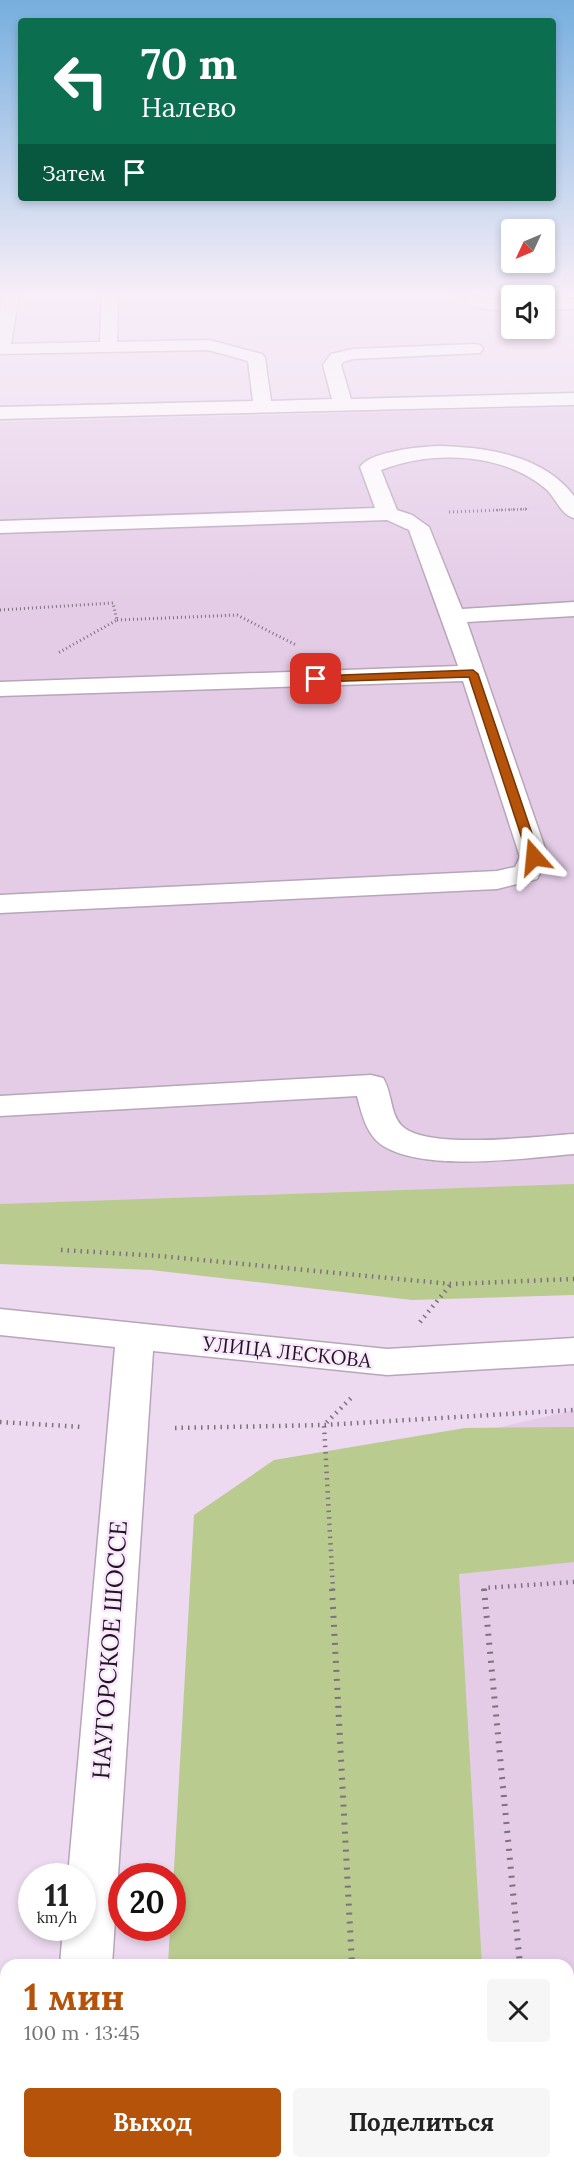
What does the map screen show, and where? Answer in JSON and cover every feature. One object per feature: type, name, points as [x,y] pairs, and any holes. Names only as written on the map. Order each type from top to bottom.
[{"type":"main road","points":[[261,396],[262,406]]},
{"type":"main road","points":[[341,396],[343,405]]},
{"type":"main road","points":[[0,413],[574,399]]},
{"type":"main road","points":[[388,514],[370,467],[389,458],[451,452],[487,454],[508,460],[551,483],[573,510]]},
{"type":"main road","points":[[0,527],[388,514],[405,519],[418,527],[453,616],[534,857],[526,873],[497,880],[0,904]]},
{"type":"main road","points":[[453,616],[574,609]]},
{"type":"main road","points":[[0,689],[473,674]]},
{"type":"main road","points":[[0,1106],[371,1085],[385,1130],[400,1143],[440,1151],[574,1144]]},
{"type":"main road","name":"УЛИЦА ЛЕСКОВА","points":[[0,1322],[387,1362],[574,1351]]},
{"type":"main road","name":"НАУГОРСКОЕ ШОССЕ","points":[[86,1959],[135,1335]]},
{"type":"path","points":[[388,514],[573,510]]},
{"type":"path","points":[[0,610],[113,603],[117,620]]},
{"type":"path","points":[[49,658],[117,620],[237,615],[362,677]]},
{"type":"path","points":[[61,1250],[160,1256],[451,1284],[574,1279]]},
{"type":"path","points":[[352,1959],[324,1425],[387,1362]]},
{"type":"path","points":[[0,1422],[126,1429],[324,1425],[574,1410]]},
{"type":"path","points":[[519,1959],[484,1588],[574,1582]]},
{"type":"shaded area","points":[[574,407],[574,1199],[0,1217],[0,422]]},
{"type":"shaded area","points":[[574,1410],[574,1959],[405,1959],[389,1453]]},
{"type":"green space","points":[[574,1184],[574,1295],[412,1300],[151,1270],[0,1264],[0,1204]]},
{"type":"green space","points":[[574,1427],[574,1562],[459,1574],[482,1959],[168,1959],[169,1941],[186,1941],[186,1863],[174,1863],[194,1515],[274,1460],[465,1428]]},
{"type":"route","points":[[316,679],[473,674],[534,857]]}]
